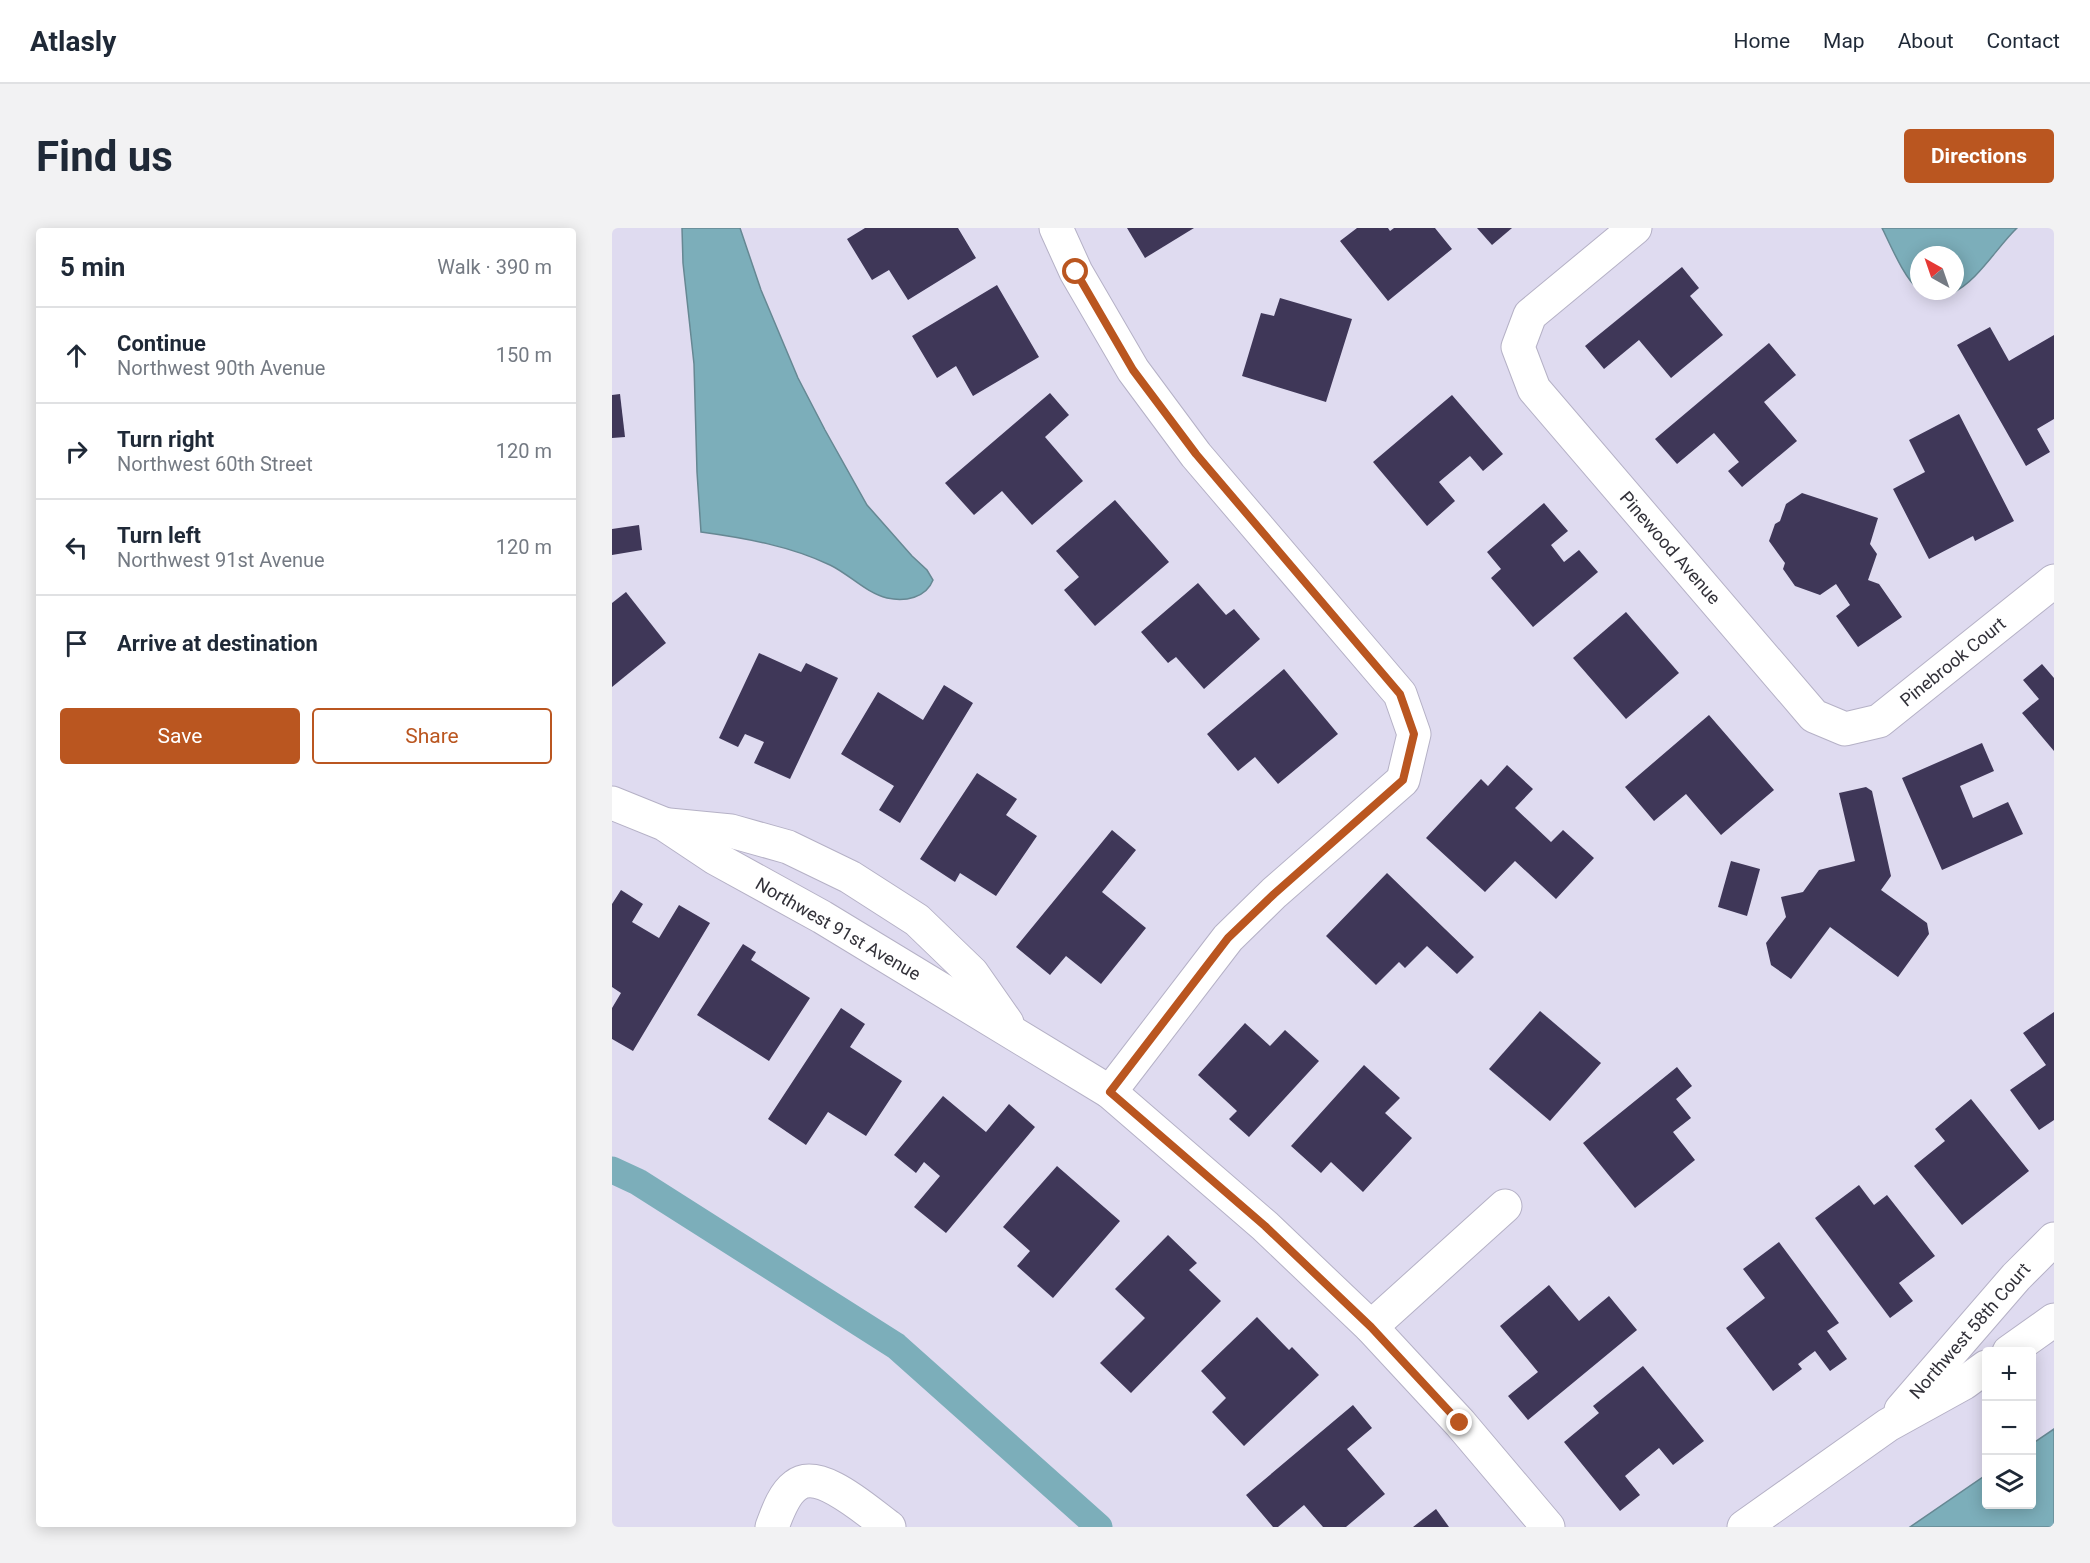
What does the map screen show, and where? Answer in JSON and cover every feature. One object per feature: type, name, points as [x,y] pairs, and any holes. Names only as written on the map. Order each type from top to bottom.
[{"type":"street","points":[[1056,228],[1076,272],[1133,370],[1196,454],[1400,694],[1414,734],[1403,780],[1274,894],[1228,938],[1110,1092]]},
{"type":"street","name":"Pinewood Avenue","points":[[1635,228],[1530,315],[1518,347],[1534,388],[1814,716],[1845,729]]},
{"type":"street","name":"Pinebrook Court","points":[[1845,729],[1880,721],[2054,581]]},
{"type":"street","name":"Northwest 91st Avenue","points":[[612,803],[664,824],[715,858],[822,917],[1110,1092],[1265,1226],[1371,1327],[1460,1423],[1548,1527]]},
{"type":"street","name":"Northwest 91st Avenue","points":[[664,824],[731,831],[788,847],[850,877],[917,920],[972,973],[1013,1032]]},
{"type":"street","points":[[1371,1327],[1505,1206]]},
{"type":"street","name":"Northwest 58th Court","points":[[1888,1425],[2016,1277],[2054,1239]]},
{"type":"street","points":[[2016,1347],[2054,1320]]},
{"type":"street","name":"Northwest 58th Court","points":[[1744,1527],[1888,1425],[1964,1383],[1982,1370]]},
{"type":"street","points":[[772,1527],[782,1502],[795,1485],[810,1480],[831,1486],[874,1522]]},
{"type":"water","points":[[682,228],[740,228],[761,290],[798,378],[825,430],[867,505],[927,570],[933,580],[920,595],[908,599],[879,596],[844,573],[815,558],[751,540],[701,532],[694,364],[683,263]]},
{"type":"water","points":[[1882,228],[2017,228],[1964,286],[1964,246],[1910,246],[1910,279],[1893,252]]},
{"type":"water","points":[[2054,1429],[2054,1527],[1910,1527],[1982,1478],[1982,1509],[2036,1509],[2036,1441]]},
{"type":"building","points":[[865,228],[958,228],[976,258],[908,300],[889,270],[872,280],[847,239]]},
{"type":"building","points":[[1127,228],[1194,228],[1145,258]]},
{"type":"building","points":[[1357,228],[1388,228],[1390,231],[1394,228],[1435,228],[1452,249],[1388,301],[1340,241]]},
{"type":"building","points":[[1477,228],[1512,228],[1492,245]]},
{"type":"building","points":[[1682,267],[1699,288],[1690,296],[1723,335],[1671,378],[1639,340],[1604,369],[1585,346]]},
{"type":"building","points":[[997,285],[1039,357],[973,396],[956,366],[937,378],[912,336]]},
{"type":"building","points":[[1280,298],[1352,319],[1326,402],[1242,376],[1261,313],[1274,316]]},
{"type":"building","points":[[1990,327],[2009,361],[2054,335],[2054,419],[2037,429],[2050,452],[2026,466],[1957,345]]},
{"type":"building","points":[[1769,343],[1796,375],[1764,402],[1797,441],[1742,487],[1728,471],[1739,462],[1714,433],[1677,464],[1655,439]]},
{"type":"building","points":[[1050,393],[1069,415],[1045,437],[1083,481],[1032,525],[1002,491],[974,515],[945,483]]},
{"type":"building","points":[[620,394],[625,437],[612,438],[612,395]]},
{"type":"building","points":[[1452,395],[1503,454],[1483,471],[1470,456],[1439,482],[1455,501],[1427,526],[1373,462]]},
{"type":"building","points":[[1959,414],[2014,521],[1975,541],[1973,536],[1929,559],[1893,489],[1925,472],[1909,440]]},
{"type":"building","points":[[1802,493],[1878,518],[1870,544],[1877,554],[1868,580],[1879,584],[1902,617],[1858,647],[1836,616],[1850,605],[1836,584],[1820,595],[1795,586],[1783,569],[1785,563],[1769,541],[1786,504]]},
{"type":"building","points":[[1115,500],[1169,562],[1095,626],[1064,590],[1079,577],[1056,551]]},
{"type":"building","points":[[1544,503],[1568,531],[1551,545],[1564,562],[1579,550],[1598,572],[1533,627],[1491,578],[1501,569],[1487,552]]},
{"type":"building","points":[[639,525],[642,550],[612,555],[612,529]]},
{"type":"building","points":[[1198,583],[1226,615],[1234,609],[1260,639],[1204,689],[1176,657],[1168,663],[1141,632]]},
{"type":"building","points":[[626,592],[666,643],[612,687],[612,603]]},
{"type":"building","points":[[1626,612],[1679,673],[1626,719],[1573,658]]},
{"type":"building","points":[[759,653],[801,672],[806,663],[838,678],[790,779],[754,763],[764,742],[745,734],[738,747],[719,738]]},
{"type":"building","points":[[2042,664],[2054,678],[2054,751],[2022,713],[2039,699],[2023,680]]},
{"type":"building","points":[[1284,669],[1338,734],[1278,784],[1255,757],[1238,771],[1207,734]]},
{"type":"building","points":[[944,685],[973,703],[900,823],[879,810],[894,786],[841,754],[878,692],[923,720]]},
{"type":"building","points":[[1709,715],[1774,790],[1721,835],[1686,794],[1654,821],[1625,787]]},
{"type":"building","points":[[1982,743],[1994,771],[1960,786],[1973,818],[2008,802],[2023,834],[1942,870],[1902,778]]},
{"type":"building","points":[[1507,765],[1533,789],[1515,808],[1551,842],[1563,830],[1594,858],[1556,899],[1515,861],[1485,892],[1426,838],[1481,779],[1488,786]]},
{"type":"building","points":[[977,773],[1017,799],[1006,815],[1037,836],[996,896],[960,873],[955,882],[920,859]]},
{"type":"building","points":[[1866,787],[1872,791],[1891,876],[1881,890],[1927,923],[1929,934],[1898,977],[1830,927],[1791,979],[1771,965],[1766,943],[1786,917],[1781,897],[1803,892],[1819,870],[1855,861],[1839,793]]},
{"type":"building","points":[[1112,830],[1136,850],[1102,892],[1146,928],[1101,984],[1066,956],[1050,975],[1016,947]]},
{"type":"building","points":[[1731,861],[1760,869],[1747,916],[1718,907]]},
{"type":"building","points":[[1387,873],[1474,957],[1457,974],[1427,946],[1405,968],[1399,962],[1376,985],[1326,936]]},
{"type":"building","points":[[621,890],[643,904],[632,922],[659,938],[679,905],[710,923],[633,1051],[612,1039],[612,1008],[621,993],[612,987],[612,904]]},
{"type":"building","points":[[743,944],[756,952],[751,960],[810,998],[769,1061],[697,1015]]},
{"type":"building","points":[[841,1008],[865,1024],[850,1047],[902,1081],[866,1136],[828,1112],[806,1145],[768,1119]]},
{"type":"building","points":[[1540,1011],[1601,1063],[1550,1121],[1489,1069]]},
{"type":"building","points":[[2054,1012],[2054,1120],[2039,1130],[2010,1090],[2046,1065],[2023,1033]]},
{"type":"building","points":[[1245,1023],[1270,1046],[1285,1030],[1319,1061],[1249,1137],[1229,1119],[1237,1111],[1198,1075]]},
{"type":"building","points":[[1364,1065],[1400,1098],[1385,1113],[1412,1138],[1363,1192],[1331,1162],[1321,1173],[1291,1146]]},
{"type":"building","points":[[1677,1067],[1692,1086],[1676,1099],[1691,1118],[1673,1132],[1695,1160],[1635,1208],[1583,1143]]},
{"type":"building","points":[[943,1096],[986,1132],[1009,1104],[1035,1127],[946,1233],[914,1207],[940,1176],[924,1162],[916,1173],[894,1155]]},
{"type":"building","points":[[1971,1099],[2029,1171],[1962,1225],[1914,1166],[1945,1141],[1935,1129]]},
{"type":"building","points":[[1057,1166],[1120,1221],[1053,1298],[1017,1266],[1030,1251],[1003,1227]]},
{"type":"building","points":[[1859,1185],[1874,1205],[1887,1195],[1935,1256],[1899,1283],[1913,1301],[1890,1318],[1815,1218]]},
{"type":"building","points":[[1168,1235],[1197,1263],[1189,1270],[1221,1301],[1131,1393],[1100,1363],[1145,1318],[1115,1289]]},
{"type":"building","points":[[1779,1242],[1839,1323],[1827,1331],[1847,1359],[1830,1371],[1815,1351],[1798,1364],[1802,1369],[1773,1391],[1726,1328],[1765,1298],[1743,1269]]},
{"type":"building","points":[[1549,1285],[1579,1321],[1609,1296],[1637,1330],[1528,1420],[1508,1396],[1538,1372],[1500,1326]]},
{"type":"building","points":[[1257,1317],[1289,1350],[1292,1347],[1319,1375],[1244,1446],[1212,1412],[1226,1398],[1201,1371]]},
{"type":"building","points":[[1643,1366],[1704,1441],[1673,1465],[1659,1448],[1625,1476],[1640,1495],[1620,1511],[1564,1442],[1599,1413],[1593,1406]]},
{"type":"building","points":[[1353,1405],[1372,1428],[1347,1449],[1385,1494],[1346,1527],[1323,1527],[1304,1505],[1278,1527],[1273,1527],[1246,1495]]},
{"type":"building","points":[[1436,1509],[1449,1527],[1413,1527]]},
{"type":"waterway","points":[[612,1170],[638,1182],[896,1346],[1099,1527]]},
{"type":"route","points":[[1076,272],[1133,370],[1196,454],[1400,694],[1414,734],[1403,780],[1274,894],[1228,938],[1110,1092],[1265,1226],[1371,1327],[1460,1423]]}]
